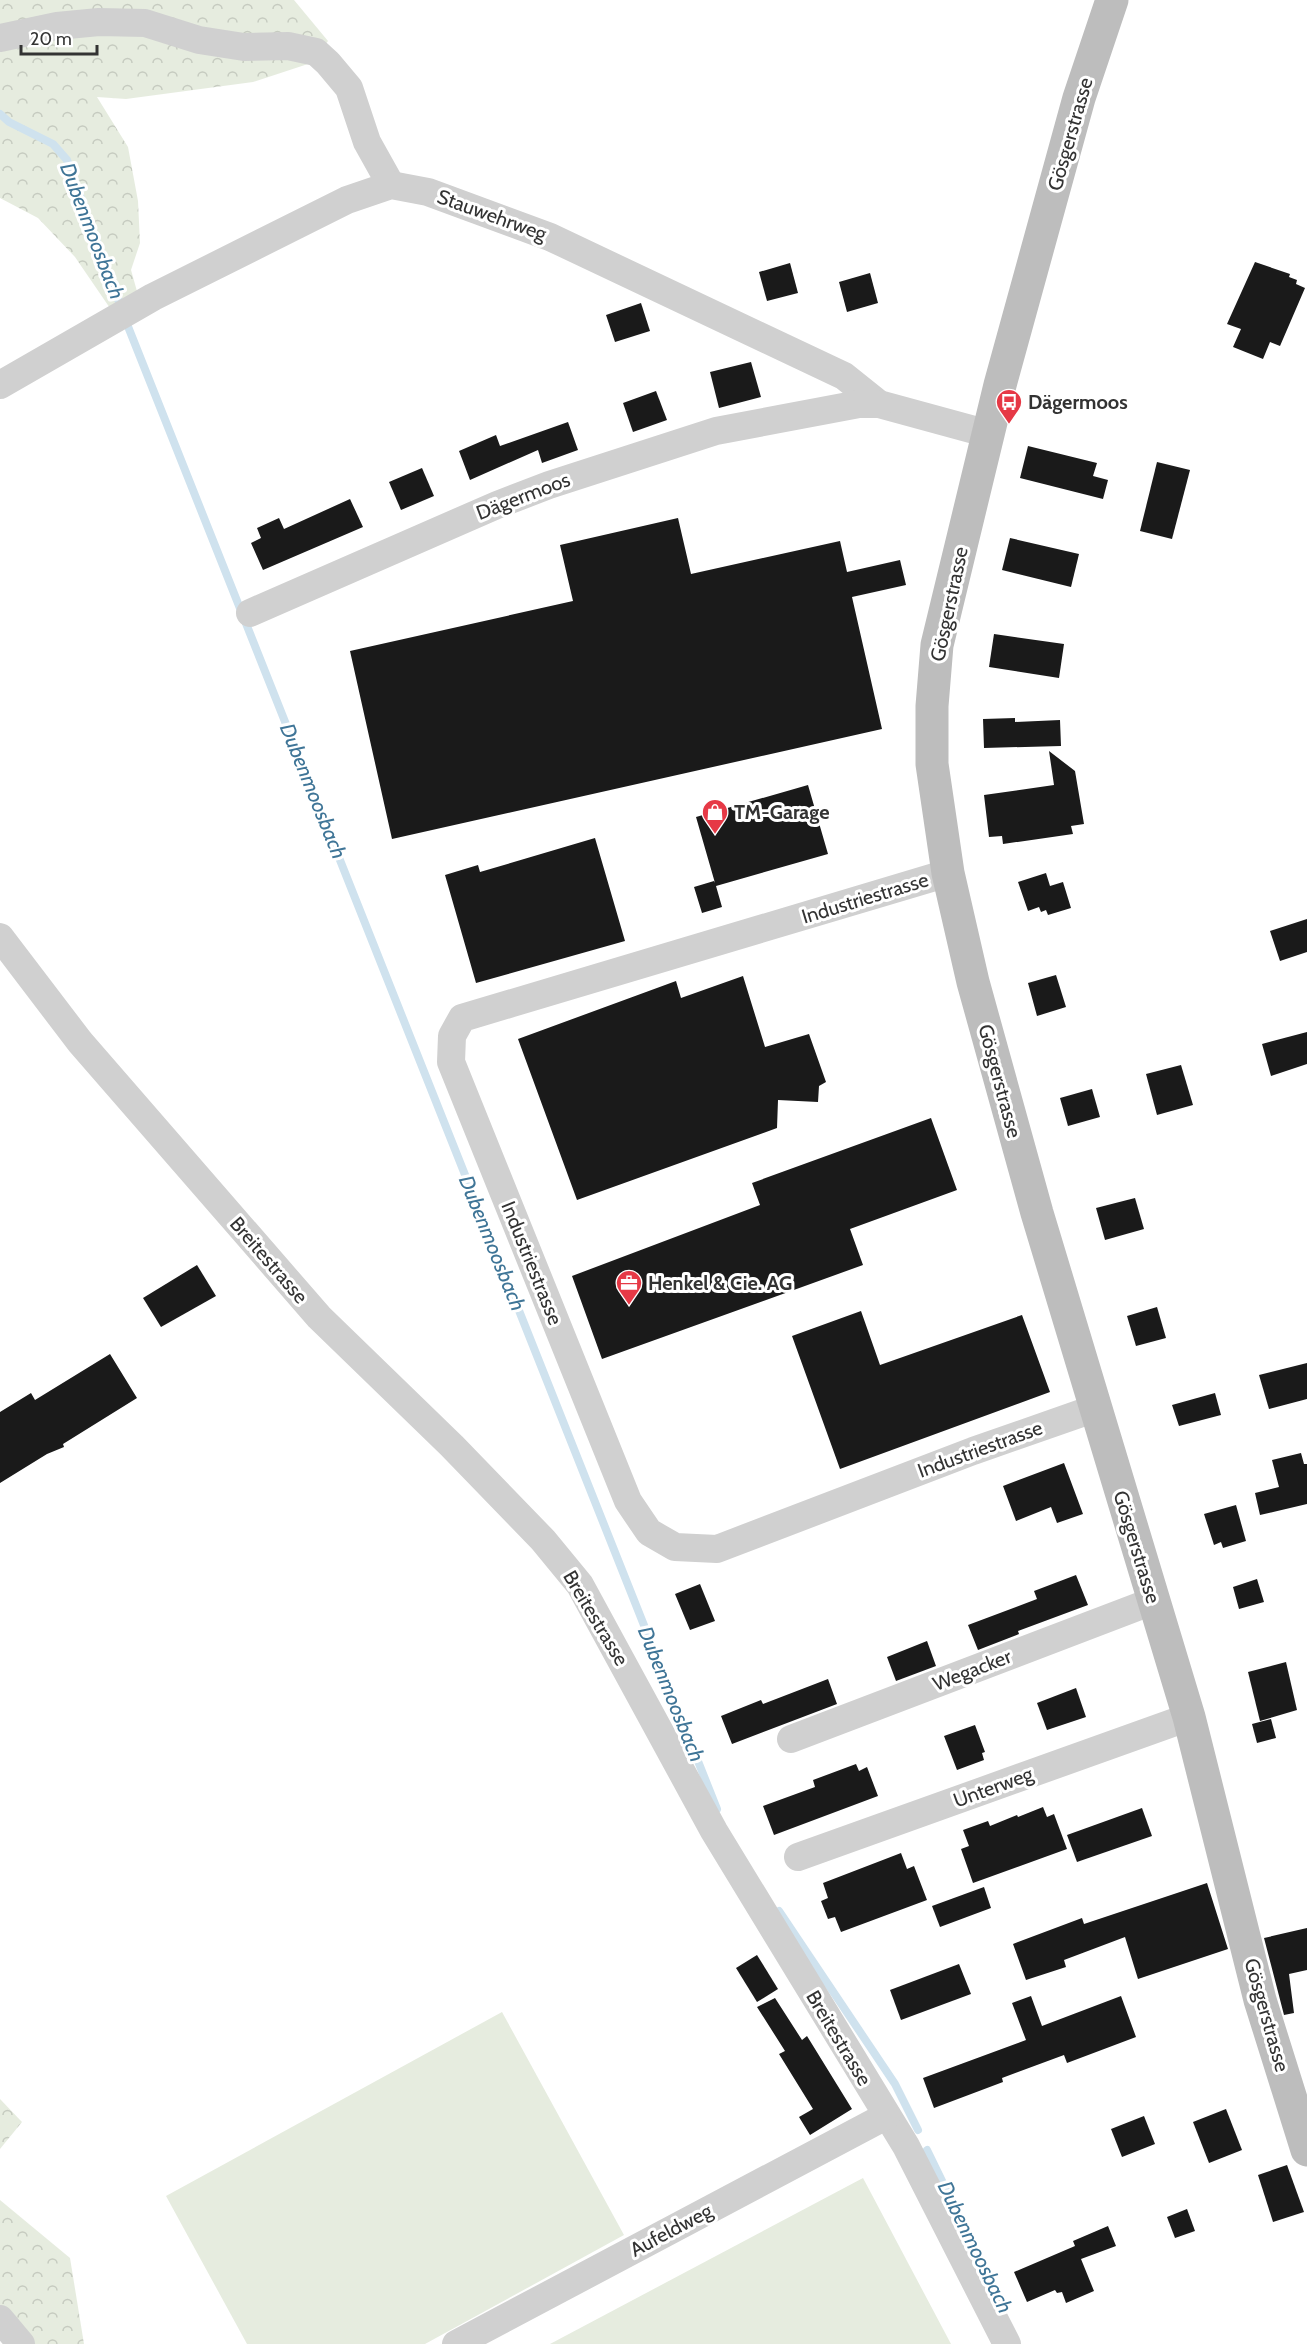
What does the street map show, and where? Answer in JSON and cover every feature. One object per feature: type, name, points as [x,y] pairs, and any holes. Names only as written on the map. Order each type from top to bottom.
[{"type":"main road","name":"Gösgerstrasse","points":[[1112,0],[1079,98],[988,434],[937,645],[932,706],[932,764],[948,873],[973,982],[1024,1167],[1189,1717],[1260,2000],[1307,2150]]},
{"type":"street","points":[[0,38],[57,26],[99,21],[145,23],[200,40],[244,47],[288,46],[316,52],[349,88],[367,142],[391,185]]},
{"type":"street","name":"Stauwehrweg","points":[[0,385],[153,297],[347,200],[391,185],[428,192],[550,237],[844,376],[879,404],[988,434]]},
{"type":"street","name":"Dägermoos","points":[[250,613],[496,505],[667,445],[716,431],[859,404],[879,404]]},
{"type":"street","name":"Industriestrasse","points":[[948,873],[462,1018],[452,1036],[451,1062],[628,1501],[649,1532],[675,1547],[717,1549],[973,1450],[1096,1408]]},
{"type":"street","name":"Breitestrasse","points":[[0,937],[80,1042],[319,1317],[452,1446],[543,1540],[580,1585],[714,1831],[906,2146],[1007,2344]]},
{"type":"street","name":"Wegacker","points":[[791,1739],[1154,1601]]},
{"type":"street","name":"Unterweg","points":[[798,1857],[1189,1717]]},
{"type":"street","name":"Aufeldweg","points":[[456,2344],[886,2116]]},
{"type":"street","points":[[0,2319],[21,2344]]},
{"type":"green space","points":[[0,0],[294,0],[328,41],[311,63],[253,82],[126,99],[97,97],[128,147],[138,201],[140,243],[131,270],[140,302],[114,314],[75,257],[38,218],[0,198]]},
{"type":"green space","points":[[502,2012],[624,2235],[425,2344],[247,2344],[166,2196]]},
{"type":"green space","points":[[0,2099],[22,2122],[0,2149]]},
{"type":"green space","points":[[863,2178],[951,2344],[550,2344]]},
{"type":"green space","points":[[0,2200],[70,2258],[84,2344],[21,2344],[0,2319]]},
{"type":"building","points":[[1255,262],[1290,274],[1289,277],[1297,280],[1296,284],[1305,288],[1280,346],[1270,342],[1263,359],[1233,347],[1241,329],[1227,324]]},
{"type":"building","points":[[790,263],[798,293],[767,301],[759,272]]},
{"type":"building","points":[[870,273],[878,303],[847,312],[839,282]]},
{"type":"building","points":[[641,303],[650,331],[615,342],[606,315]]},
{"type":"building","points":[[751,362],[761,397],[719,408],[710,372]]},
{"type":"building","points":[[656,391],[667,420],[633,432],[623,403]]},
{"type":"building","points":[[568,422],[578,450],[542,463],[538,450],[470,480],[459,451],[496,435],[500,446]]},
{"type":"building","points":[[1028,446],[1097,463],[1093,476],[1108,480],[1103,499],[1020,478]]},
{"type":"building","points":[[1157,462],[1190,470],[1172,539],[1140,531]]},
{"type":"building","points":[[422,468],[434,496],[401,510],[389,482]]},
{"type":"building","points":[[350,499],[363,527],[263,570],[251,543],[261,538],[257,528],[279,518],[284,529]]},
{"type":"building","points":[[678,518],[691,574],[840,541],[847,572],[900,560],[906,585],[852,597],[882,729],[392,839],[350,651],[573,601],[560,545]]},
{"type":"building","points":[[1010,538],[1079,554],[1071,587],[1002,570]]},
{"type":"building","points":[[994,634],[1064,644],[1059,678],[989,667]]},
{"type":"building","points":[[1015,718],[1015,722],[1060,720],[1061,746],[984,748],[983,719]]},
{"type":"building","points":[[1049,751],[1075,771],[1084,824],[1071,826],[1073,834],[1003,844],[1002,836],[989,837],[984,795],[1054,785]]},
{"type":"building","points":[[808,785],[828,854],[716,886],[722,907],[702,913],[694,887],[714,881],[715,883],[696,817]]},
{"type":"building","points":[[595,838],[625,941],[476,983],[445,875],[478,865],[480,872]]},
{"type":"building","points":[[1046,873],[1050,886],[1063,882],[1071,908],[1048,915],[1046,910],[1041,912],[1039,907],[1028,911],[1018,882]]},
{"type":"building","points":[[1307,919],[1307,952],[1280,961],[1270,931]]},
{"type":"building","points":[[1056,975],[1066,1007],[1037,1016],[1028,983]]},
{"type":"building","points":[[743,976],[765,1047],[809,1034],[826,1082],[819,1086],[818,1102],[778,1100],[777,1128],[577,1200],[518,1039],[676,981],[681,998]]},
{"type":"building","points":[[1307,1032],[1307,1064],[1271,1076],[1262,1044]]},
{"type":"building","points":[[1181,1065],[1193,1105],[1157,1115],[1146,1074]]},
{"type":"building","points":[[1092,1089],[1100,1117],[1068,1126],[1060,1098]]},
{"type":"building","points":[[931,1118],[957,1190],[850,1229],[863,1265],[602,1359],[572,1276],[760,1205],[752,1183]]},
{"type":"building","points":[[1135,1198],[1144,1229],[1105,1240],[1096,1208]]},
{"type":"building","points":[[197,1265],[216,1296],[161,1327],[143,1298]]},
{"type":"building","points":[[1157,1307],[1166,1338],[1136,1346],[1127,1316]]},
{"type":"building","points":[[861,1311],[880,1365],[1022,1315],[1050,1392],[840,1469],[792,1336]]},
{"type":"building","points":[[110,1354],[137,1398],[63,1444],[64,1447],[47,1454],[0,1483],[0,1412],[31,1393],[35,1400]]},
{"type":"building","points":[[1307,1363],[1307,1399],[1269,1409],[1259,1375]]},
{"type":"building","points":[[1215,1393],[1221,1415],[1179,1426],[1172,1405]]},
{"type":"building","points":[[1301,1453],[1304,1464],[1307,1464],[1307,1504],[1260,1515],[1255,1493],[1279,1487],[1272,1460]]},
{"type":"building","points":[[1064,1463],[1083,1514],[1057,1523],[1051,1507],[1016,1521],[1003,1486]]},
{"type":"building","points":[[1236,1505],[1246,1541],[1223,1548],[1221,1542],[1214,1545],[1204,1514]]},
{"type":"building","points":[[1076,1575],[1088,1605],[1018,1631],[1019,1634],[978,1650],[968,1625],[1037,1599],[1034,1591]]},
{"type":"building","points":[[1257,1579],[1264,1602],[1239,1609],[1233,1587]]},
{"type":"building","points":[[700,1584],[715,1621],[690,1630],[675,1594]]},
{"type":"building","points":[[927,1641],[936,1666],[896,1681],[887,1657]]},
{"type":"building","points":[[1286,1662],[1297,1710],[1260,1721],[1248,1672]]},
{"type":"building","points":[[828,1679],[837,1704],[732,1744],[721,1716],[761,1700],[763,1704]]},
{"type":"building","points":[[1076,1688],[1086,1717],[1047,1730],[1037,1703]]},
{"type":"building","points":[[1271,1719],[1276,1738],[1257,1743],[1252,1724]]},
{"type":"building","points":[[975,1725],[985,1752],[982,1753],[984,1760],[957,1770],[944,1736]]},
{"type":"building","points":[[856,1764],[859,1771],[867,1767],[878,1796],[774,1835],[763,1806],[815,1787],[813,1780]]},
{"type":"building","points":[[1043,1807],[1047,1817],[1054,1814],[1067,1849],[973,1883],[961,1849],[969,1846],[963,1830],[988,1821],[990,1826]]},
{"type":"building","points":[[1142,1808],[1152,1836],[1077,1862],[1067,1835]]},
{"type":"building","points":[[901,1853],[907,1869],[914,1866],[927,1900],[841,1932],[835,1917],[828,1919],[821,1901],[828,1898],[823,1883]]},
{"type":"building","points":[[1207,1883],[1228,1949],[1138,1979],[1125,1937],[1064,1960],[1066,1967],[1026,1980],[1013,1944],[1082,1918],[1084,1924]]},
{"type":"building","points":[[984,1887],[991,1908],[940,1927],[932,1906]]},
{"type":"building","points":[[1307,1928],[1307,1970],[1289,1974],[1294,2013],[1284,2015],[1264,1938]]},
{"type":"building","points":[[757,1955],[778,1989],[757,2002],[736,1968]]},
{"type":"building","points":[[959,1964],[971,1994],[901,2020],[890,1990]]},
{"type":"building","points":[[1031,1996],[1042,2026],[1121,1996],[1136,2037],[1067,2063],[1064,2055],[1002,2078],[1003,2082],[934,2108],[923,2078],[1026,2040],[1012,2003]]},
{"type":"building","points":[[775,1998],[802,2040],[807,2036],[852,2109],[810,2135],[799,2117],[813,2109],[779,2054],[785,2051],[757,2007]]},
{"type":"building","points":[[1226,2109],[1242,2150],[1209,2163],[1193,2122]]},
{"type":"building","points":[[1144,2116],[1155,2144],[1122,2157],[1111,2129]]},
{"type":"building","points":[[1287,2165],[1304,2212],[1273,2222],[1258,2175]]},
{"type":"building","points":[[1187,2209],[1195,2231],[1175,2238],[1167,2217]]},
{"type":"building","points":[[1108,2226],[1116,2246],[1081,2259],[1094,2291],[1066,2303],[1062,2292],[1057,2293],[1055,2290],[1027,2302],[1014,2272],[1075,2246],[1073,2241]]},
{"type":"waterway","name":"Dubenmoosbach","points":[[0,114],[9,122],[53,144],[67,160],[122,310]]},
{"type":"waterway","name":"Dubenmoosbach","points":[[127,324],[717,1809]]},
{"type":"waterway","name":"Dubenmoosbach","points":[[779,1911],[895,2084],[918,2130]]},
{"type":"waterway","name":"Dubenmoosbach","points":[[927,2150],[993,2286]]},
{"type":"place","name":"Dägermoos","points":[[1009,425]]},
{"type":"place","name":"TM-Garage","points":[[715,835]]},
{"type":"place","name":"Henkel & Cie. AG","points":[[629,1306]]}]
